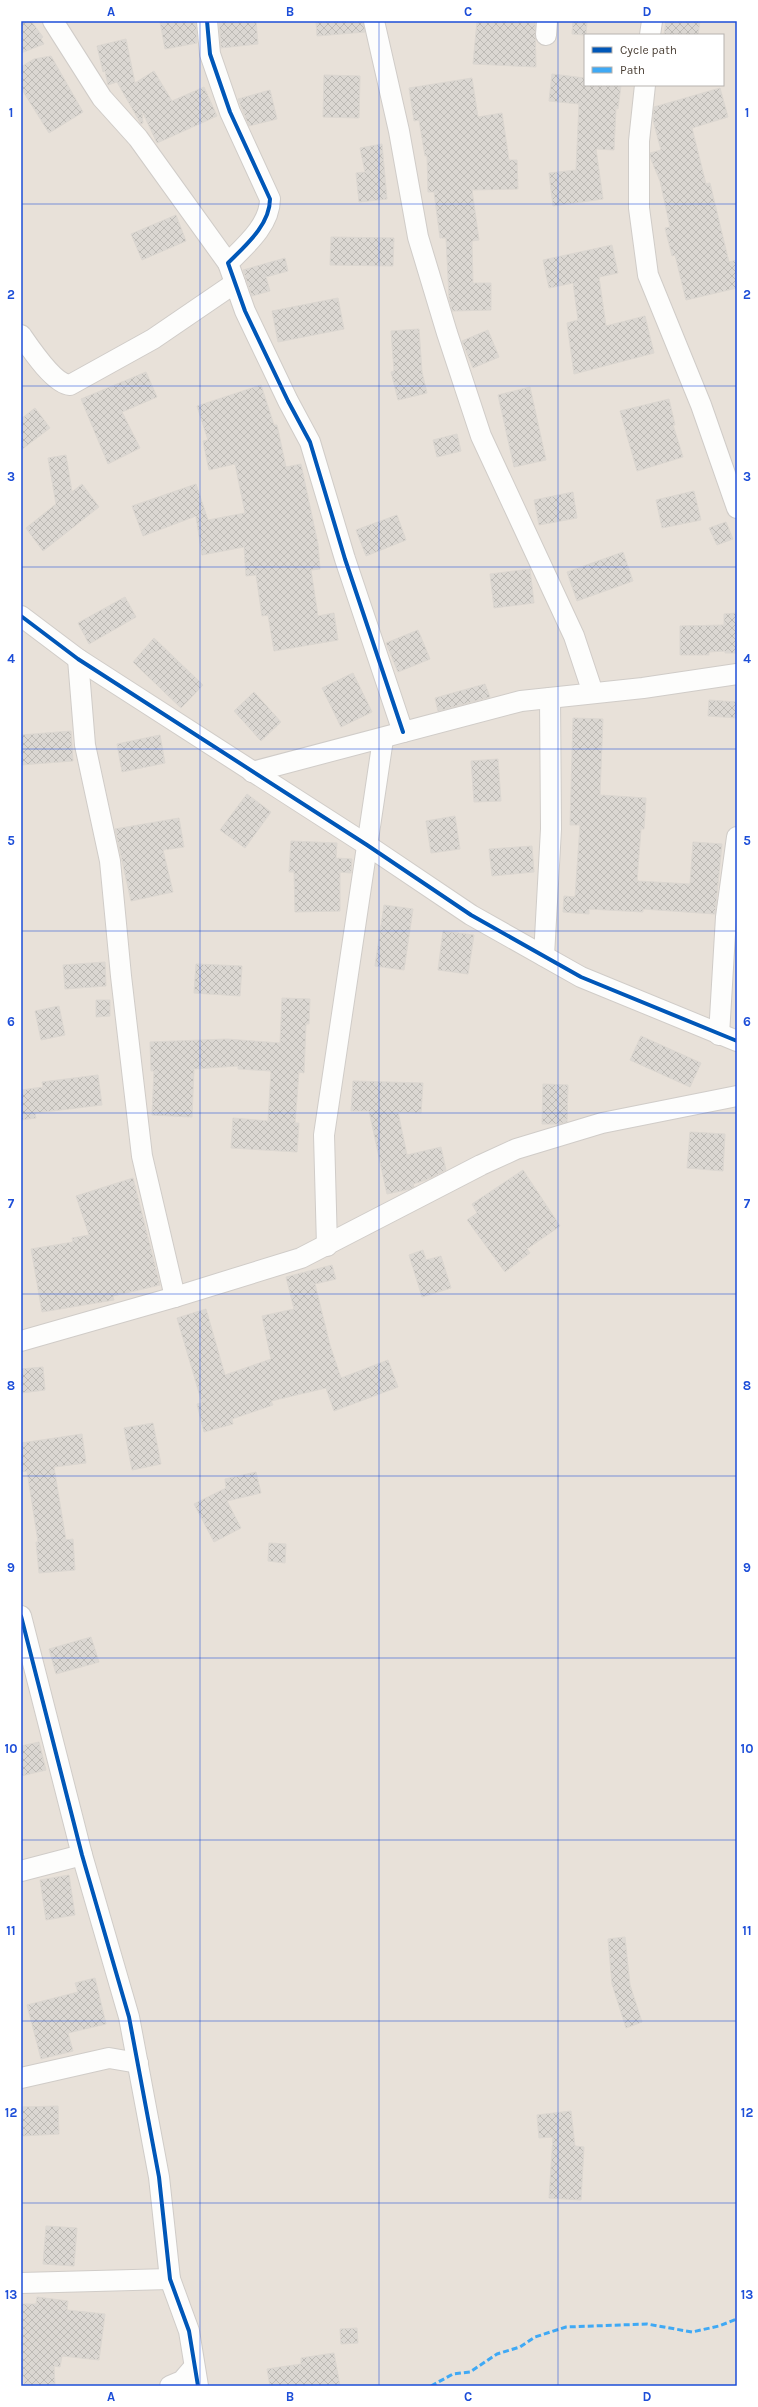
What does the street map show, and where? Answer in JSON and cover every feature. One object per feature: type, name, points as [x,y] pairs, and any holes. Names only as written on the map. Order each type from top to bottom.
[{"type":"street","points":[[53,21],[102,98],[138,138],[228,263],[248,318],[288,401],[310,442],[345,559],[403,732]]},
{"type":"street","points":[[207,21],[210,54],[230,112],[270,200],[270,209],[267,220],[228,263]]},
{"type":"street","points":[[374,21],[399,131],[418,236],[450,341],[481,436],[574,636],[593,693]]},
{"type":"street","points":[[650,34],[652,21]]},
{"type":"street","points":[[645,86],[639,141],[639,208],[648,275],[701,405],[737,508]]},
{"type":"street","points":[[21,335],[37,357],[61,382],[70,385],[153,339],[235,283]]},
{"type":"street","points":[[21,616],[78,659],[366,845],[471,915],[581,977],[728,1038],[726,917],[737,837]]},
{"type":"street","points":[[78,659],[85,745],[110,861],[120,976],[142,1156],[175,1297]]},
{"type":"street","points":[[252,772],[383,739],[403,732],[521,701],[737,674]]},
{"type":"street","points":[[544,956],[551,829],[550,698]]},
{"type":"street","points":[[327,1246],[324,1135],[347,994],[366,845],[383,739]]},
{"type":"street","points":[[21,1341],[175,1297],[301,1258],[516,1149],[602,1123],[737,1096]]},
{"type":"street","points":[[21,1616],[82,1855],[129,2017],[159,2177],[170,2279],[189,2331],[196,2376],[170,2386]]},
{"type":"street","points":[[21,1871],[82,1855]]},
{"type":"street","points":[[21,2078],[109,2058],[138,2064]]},
{"type":"street","points":[[21,2284],[170,2279]]},
{"type":"shaded area","points":[[21,21],[737,21],[737,2386],[21,2386]]},
{"type":"building","points":[[21,21],[31,21],[43,37],[41,39],[44,44],[21,53]]},
{"type":"building","points":[[196,21],[197,43],[165,49],[160,22]]},
{"type":"building","points":[[219,21],[256,21],[258,44],[221,48]]},
{"type":"building","points":[[316,21],[363,21],[365,32],[317,36]]},
{"type":"building","points":[[477,21],[535,21],[536,67],[473,64]]},
{"type":"building","points":[[573,21],[587,21],[586,34],[572,34]]},
{"type":"building","points":[[666,21],[700,21],[698,34],[664,34]]},
{"type":"building","points":[[126,39],[135,83],[154,71],[172,101],[204,87],[217,116],[157,143],[142,111],[143,123],[141,124],[117,82],[108,85],[105,71],[103,72],[97,46]]},
{"type":"building","points":[[51,56],[83,112],[49,133],[21,88],[21,67],[34,59]]},
{"type":"building","points":[[552,74],[584,78],[584,86],[621,86],[618,109],[616,108],[614,150],[596,149],[603,199],[553,206],[549,173],[576,170],[579,104],[549,101]]},
{"type":"building","points":[[324,75],[360,76],[359,118],[323,117]]},
{"type":"building","points":[[472,78],[478,117],[502,113],[509,160],[517,160],[518,189],[472,190],[479,240],[472,241],[473,283],[491,283],[491,310],[452,311],[449,298],[446,238],[440,238],[434,192],[428,192],[427,155],[425,156],[419,120],[414,121],[409,88]]},
{"type":"building","points":[[720,88],[728,117],[692,128],[706,184],[710,183],[729,262],[737,260],[737,288],[686,300],[675,255],[672,256],[665,228],[670,227],[660,181],[650,157],[650,153],[661,150],[653,120],[654,107]]},
{"type":"building","points":[[270,90],[277,119],[249,126],[238,99]]},
{"type":"building","points":[[382,144],[387,199],[359,202],[356,173],[365,172],[360,148]]},
{"type":"building","points":[[176,215],[186,241],[142,260],[131,234]]},
{"type":"building","points":[[331,237],[394,238],[393,266],[330,265]]},
{"type":"building","points":[[612,245],[618,273],[599,277],[606,326],[645,316],[654,353],[574,374],[567,323],[578,320],[573,283],[549,288],[543,260]]},
{"type":"building","points":[[285,258],[288,271],[266,277],[270,291],[252,296],[243,270]]},
{"type":"building","points":[[338,298],[344,329],[278,342],[272,311]]},
{"type":"building","points":[[419,329],[422,372],[427,393],[398,400],[391,372],[394,371],[391,331]]},
{"type":"building","points":[[488,330],[499,357],[473,368],[462,341]]},
{"type":"building","points":[[146,372],[157,397],[122,412],[140,448],[108,464],[81,399]]},
{"type":"building","points":[[261,385],[274,425],[277,425],[286,467],[301,464],[318,544],[320,569],[311,570],[318,616],[334,613],[338,640],[274,651],[268,615],[262,616],[256,575],[246,576],[244,547],[202,555],[196,516],[143,536],[132,506],[196,484],[208,520],[245,513],[235,464],[209,470],[203,441],[208,440],[197,406]]},
{"type":"building","points":[[530,387],[546,460],[514,467],[498,395]]},
{"type":"building","points":[[669,399],[675,425],[673,425],[683,457],[637,471],[620,411]]},
{"type":"building","points":[[35,408],[50,428],[21,450],[21,419]]},
{"type":"building","points":[[457,434],[461,451],[437,457],[433,440]]},
{"type":"building","points":[[66,455],[72,492],[82,484],[99,507],[43,551],[26,528],[56,504],[48,458]]},
{"type":"building","points":[[694,491],[701,520],[662,528],[656,500]]},
{"type":"building","points":[[573,492],[577,518],[539,525],[534,500]]},
{"type":"building","points":[[397,515],[406,540],[366,556],[356,530]]},
{"type":"building","points":[[726,522],[733,539],[717,545],[709,528]]},
{"type":"building","points":[[623,552],[633,581],[577,601],[567,572]]},
{"type":"building","points":[[530,569],[534,603],[494,608],[490,574]]},
{"type":"building","points":[[125,597],[136,617],[89,644],[78,623]]},
{"type":"building","points":[[737,613],[737,653],[725,653],[725,651],[709,652],[709,655],[680,655],[680,626],[724,625],[724,614]]},
{"type":"building","points":[[418,630],[430,659],[398,672],[386,643]]},
{"type":"building","points":[[154,638],[203,685],[181,708],[133,662]]},
{"type":"building","points":[[353,673],[372,712],[341,727],[322,688]]},
{"type":"building","points":[[485,684],[490,697],[438,711],[435,698]]},
{"type":"building","points":[[254,692],[281,722],[261,741],[234,711]]},
{"type":"building","points":[[709,700],[737,702],[737,718],[708,716]]},
{"type":"building","points":[[573,718],[603,719],[600,795],[646,798],[644,829],[641,829],[637,881],[690,884],[693,842],[722,844],[715,914],[643,909],[643,912],[589,909],[589,914],[563,912],[564,896],[575,897],[580,825],[570,825]]},
{"type":"building","points":[[71,731],[73,761],[21,765],[21,735]]},
{"type":"building","points":[[160,735],[165,763],[122,772],[117,744]]},
{"type":"building","points":[[498,759],[501,801],[474,802],[471,761]]},
{"type":"building","points":[[247,794],[271,812],[245,848],[220,830]]},
{"type":"building","points":[[455,816],[460,849],[431,853],[426,821]]},
{"type":"building","points":[[179,818],[184,847],[163,850],[173,892],[131,901],[115,829]]},
{"type":"building","points":[[291,841],[337,843],[336,858],[352,859],[351,873],[340,872],[340,911],[295,912],[294,872],[289,872]]},
{"type":"building","points":[[532,846],[534,872],[492,876],[489,849]]},
{"type":"building","points":[[384,905],[413,909],[404,970],[375,966]]},
{"type":"building","points":[[443,931],[474,935],[468,974],[438,970]]},
{"type":"building","points":[[105,962],[106,986],[65,989],[63,965]]},
{"type":"building","points":[[196,964],[242,966],[240,996],[194,993]]},
{"type":"building","points":[[282,998],[310,999],[309,1024],[306,1024],[304,1073],[299,1072],[295,1123],[299,1123],[297,1152],[231,1148],[233,1118],[268,1121],[271,1071],[238,1069],[238,1066],[194,1069],[192,1117],[152,1115],[154,1071],[151,1071],[150,1042],[227,1039],[280,1043]]},
{"type":"building","points":[[96,1000],[110,1000],[110,1016],[96,1017]]},
{"type":"building","points":[[59,1006],[65,1035],[41,1040],[35,1011]]},
{"type":"building","points":[[641,1036],[701,1063],[690,1087],[630,1060]]},
{"type":"building","points":[[98,1075],[102,1105],[35,1113],[36,1118],[21,1120],[21,1090],[43,1087],[42,1082]]},
{"type":"building","points":[[353,1081],[423,1083],[421,1113],[398,1112],[407,1155],[441,1147],[446,1170],[426,1180],[413,1184],[414,1187],[410,1189],[387,1194],[369,1111],[351,1111]]},
{"type":"building","points":[[543,1084],[568,1085],[567,1122],[558,1124],[542,1124]]},
{"type":"building","points":[[690,1132],[725,1134],[723,1171],[687,1168]]},
{"type":"building","points":[[523,1170],[560,1226],[527,1249],[530,1253],[505,1272],[467,1220],[477,1213],[472,1204]]},
{"type":"building","points":[[133,1178],[160,1285],[113,1296],[114,1300],[42,1312],[31,1249],[73,1242],[72,1238],[89,1235],[76,1196]]},
{"type":"building","points":[[423,1250],[426,1260],[441,1256],[451,1288],[422,1297],[409,1255]]},
{"type":"building","points":[[332,1265],[336,1279],[315,1284],[330,1345],[341,1378],[388,1360],[398,1387],[334,1411],[326,1388],[271,1401],[273,1405],[232,1419],[233,1424],[204,1432],[197,1404],[202,1403],[177,1318],[206,1309],[225,1375],[271,1359],[262,1316],[294,1309],[286,1277]]},
{"type":"building","points":[[43,1367],[45,1390],[21,1393],[21,1369]]},
{"type":"building","points":[[153,1423],[161,1464],[132,1470],[124,1428]]},
{"type":"building","points":[[82,1434],[86,1463],[54,1467],[66,1540],[73,1539],[75,1570],[39,1573],[36,1542],[38,1542],[27,1471],[21,1472],[21,1443]]},
{"type":"building","points":[[256,1472],[261,1493],[227,1501],[241,1528],[214,1542],[194,1504],[226,1488],[225,1479]]},
{"type":"building","points":[[269,1543],[286,1544],[285,1563],[268,1561]]},
{"type":"building","points":[[91,1637],[99,1662],[56,1674],[49,1649]]},
{"type":"building","points":[[39,1742],[46,1770],[21,1776],[21,1746]]},
{"type":"building","points":[[69,1875],[75,1915],[46,1920],[40,1880]]},
{"type":"building","points":[[625,1937],[630,1985],[642,2022],[626,2028],[612,1984],[608,1939]]},
{"type":"building","points":[[95,1978],[106,2024],[68,2033],[73,2051],[41,2059],[27,2005],[78,1992],[75,1983]]},
{"type":"building","points":[[58,2106],[59,2134],[21,2136],[21,2107]]},
{"type":"building","points":[[571,2111],[575,2146],[584,2147],[581,2200],[549,2198],[553,2137],[539,2138],[537,2115]]},
{"type":"building","points":[[46,2226],[77,2228],[74,2266],[43,2264]]},
{"type":"building","points":[[37,2297],[68,2301],[67,2310],[105,2314],[99,2360],[62,2356],[60,2367],[54,2366],[55,2386],[24,2386],[24,2377],[21,2376],[21,2304],[36,2304]]},
{"type":"building","points":[[357,2328],[358,2343],[341,2344],[340,2329]]},
{"type":"building","points":[[334,2353],[340,2386],[270,2386],[267,2369],[301,2364],[301,2358]]},
{"type":"marked path","points":[[431,2386],[453,2374],[470,2372],[497,2354],[520,2347],[535,2337],[566,2327],[647,2324],[692,2332],[719,2326],[737,2319]]},
{"type":"cycle path","points":[[207,21],[210,54],[230,112],[270,199],[269,209],[261,226],[249,242],[228,263],[245,311],[288,401],[310,442],[345,559],[403,732]]},
{"type":"cycle path","points":[[21,616],[78,659],[367,845],[471,915],[581,977],[737,1041]]},
{"type":"cycle path","points":[[21,1616],[82,1855],[129,2017],[159,2177],[170,2279],[189,2331],[198,2386]]}]
